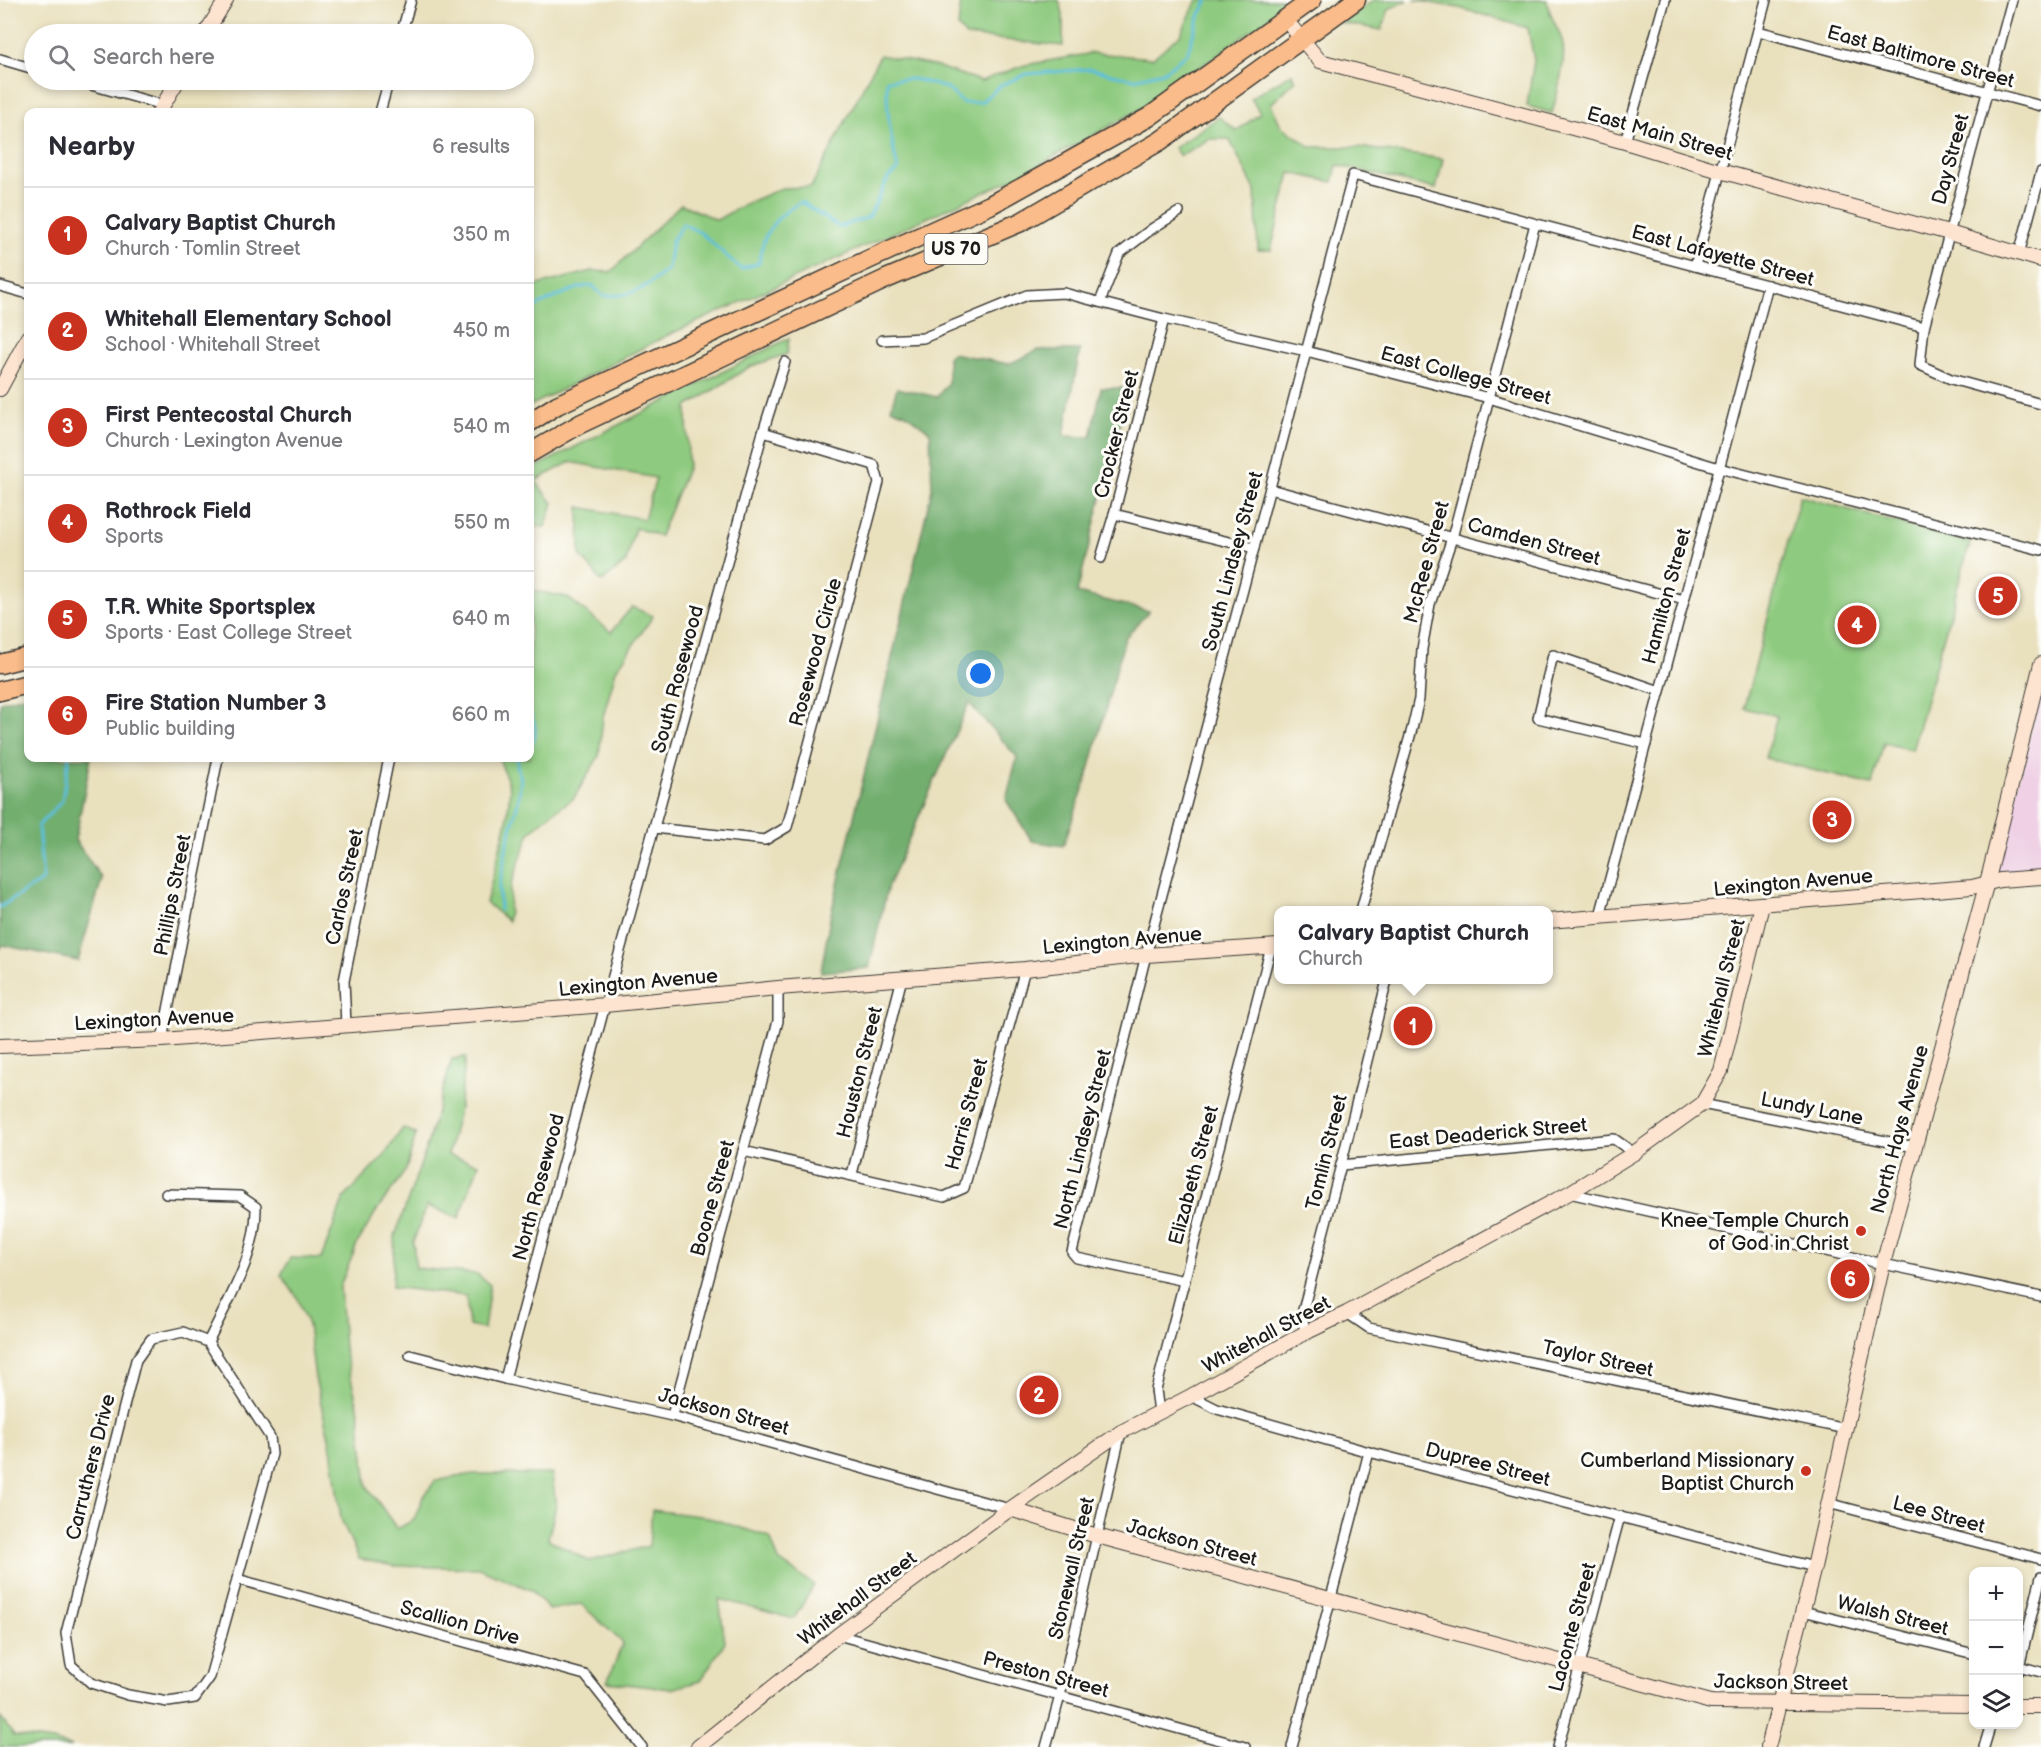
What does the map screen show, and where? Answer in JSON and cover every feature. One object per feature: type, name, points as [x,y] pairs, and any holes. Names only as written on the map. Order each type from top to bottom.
[{"type":"highway","name":"US 70","points":[[534,419],[557,405],[990,205],[1149,117],[1312,0]]},
{"type":"highway","name":"US 70","points":[[534,451],[580,424],[854,294],[1021,222],[1160,141],[1356,0]]},
{"type":"highway","points":[[0,664],[24,658]]},
{"type":"highway","points":[[0,691],[24,685]]},
{"type":"street","points":[[211,24],[226,0]]},
{"type":"street","points":[[404,24],[411,0]]},
{"type":"street","points":[[1625,142],[1665,0]]},
{"type":"street","points":[[1695,266],[1766,0]]},
{"type":"street","name":"Day Street","points":[[1924,327],[2012,0]]},
{"type":"street","name":"East Main Street","points":[[1285,19],[1320,61],[1625,142],[1720,171],[2041,260]]},
{"type":"street","name":"East Baltimore Street","points":[[1758,30],[2041,106]]},
{"type":"street","points":[[0,59],[24,66]]},
{"type":"street","points":[[103,90],[158,108]]},
{"type":"street","points":[[162,108],[172,90]]},
{"type":"street","points":[[381,108],[386,90]]},
{"type":"street","points":[[2019,254],[2041,172]]},
{"type":"street","name":"East Lafayette Street","points":[[1353,175],[1924,327]]},
{"type":"street","name":"South Lindsey Street","points":[[1146,955],[1353,175]]},
{"type":"street","points":[[1100,302],[1119,254],[1153,228],[1179,212]]},
{"type":"street","name":"McRee Street","points":[[1362,906],[1419,699],[1422,649],[1430,604],[1452,538],[1535,224]]},
{"type":"street","name":"Hamilton Street","points":[[1600,916],[1768,285]]},
{"type":"street","points":[[0,286],[24,293]]},
{"type":"street","name":"East College Street","points":[[882,340],[923,338],[1027,295],[1064,292],[1164,319],[1306,351],[1489,398],[1719,468],[2041,550]]},
{"type":"street","name":"Crocker Street","points":[[1101,558],[1164,319]]},
{"type":"street","points":[[1924,327],[1920,365],[1950,379],[2041,404]]},
{"type":"street","points":[[0,389],[24,344]]},
{"type":"street","name":"South Rosewood","points":[[605,1005],[763,432],[785,362]]},
{"type":"street","name":"Rosewood Circle","points":[[654,828],[765,840],[787,826],[879,482],[874,465],[763,432]]},
{"type":"street","name":"Camden Street","points":[[1270,489],[1684,600]]},
{"type":"street","points":[[1114,514],[1254,548]]},
{"type":"street","points":[[1646,744],[1538,717],[1553,655],[1660,691]]},
{"type":"street","name":"North Hays Avenue","points":[[1768,1747],[1814,1567],[1883,1264],[1988,882],[2041,664]]},
{"type":"street","name":"Phillips Street","points":[[162,1040],[217,762]]},
{"type":"street","name":"Carlos Street","points":[[346,1025],[344,981],[388,762]]},
{"type":"street","name":"Lexington Avenue","points":[[1553,921],[1972,887],[1988,882],[2041,877]]},
{"type":"street","name":"Whitehall Street","points":[[698,1747],[838,1635],[1010,1509],[1121,1432],[1569,1193],[1634,1153],[1702,1104],[1721,1071],[1762,905]]},
{"type":"street","name":"Lexington Avenue","points":[[0,1046],[162,1040],[1025,969],[1146,955],[1274,947]]},
{"type":"street","name":"Elizabeth Street","points":[[1160,1412],[1156,1390],[1274,951]]},
{"type":"street","name":"North Lindsey Street","points":[[1146,955],[1072,1252],[1077,1258],[1185,1281]]},
{"type":"street","name":"Harris Street","points":[[743,1150],[944,1197],[964,1188],[1025,969]]},
{"type":"street","name":"Houston Street","points":[[852,1174],[902,978]]},
{"type":"street","name":"Tomlin Street","points":[[1305,1333],[1302,1314],[1386,984]]},
{"type":"street","name":"Boone Street","points":[[672,1416],[778,1021],[778,988]]},
{"type":"street","name":"North Rosewood","points":[[505,1378],[605,1005]]},
{"type":"street","name":"Lundy Lane","points":[[1702,1104],[1915,1147]]},
{"type":"street","name":"East Deaderick Street","points":[[1341,1165],[1614,1139],[1634,1153]]},
{"type":"street","points":[[1569,1193],[2041,1297]]},
{"type":"street","points":[[165,1194],[240,1196],[256,1207],[256,1224],[245,1264],[208,1342]]},
{"type":"street","name":"Taylor Street","points":[[1347,1313],[1369,1328],[1846,1429]]},
{"type":"street","name":"Carruthers Drive","points":[[183,1332],[208,1342],[270,1437],[272,1454],[237,1579],[210,1677],[195,1698],[168,1702],[128,1695],[91,1683],[71,1665],[66,1633],[136,1360],[151,1339],[183,1332]]},
{"type":"street","name":"Jackson Street","points":[[410,1354],[672,1416],[1010,1509],[1097,1536],[1711,1702],[1969,1705]]},
{"type":"street","name":"Dupree Street","points":[[1191,1396],[1217,1409],[1370,1452],[1814,1567]]},
{"type":"street","name":"Stonewall Street","points":[[1046,1747],[1060,1696],[1121,1432]]},
{"type":"street","points":[[1292,1747],[1370,1452]]},
{"type":"street","name":"Lee Street","points":[[1828,1503],[2041,1559]]},
{"type":"street","name":"Laconte Street","points":[[1558,1747],[1620,1516]]},
{"type":"street","points":[[2023,1651],[2041,1577]]},
{"type":"street","name":"Scallion Drive","points":[[237,1579],[585,1675],[642,1747]]},
{"type":"street","name":"Walsh Street","points":[[1803,1611],[1969,1653]]},
{"type":"street","name":"Preston Street","points":[[838,1635],[1245,1747]]},
{"type":"street","points":[[2023,1669],[2041,1672]]},
{"type":"street","points":[[2023,1706],[2041,1706]]},
{"type":"street","points":[[1984,1747],[1990,1729]]},
{"type":"shaded area","points":[[2041,687],[2041,873],[1995,876]]},
{"type":"green space","points":[[961,0],[1059,0],[1063,13],[1063,46],[966,36],[958,27]]},
{"type":"green space","points":[[1197,0],[1294,0],[1141,109],[1017,177],[664,337],[534,404],[534,286],[592,271],[611,272],[681,204],[717,220],[745,204],[782,188],[811,187],[880,55],[938,67],[981,81],[1025,65],[1093,53],[1153,58],[1181,34]]},
{"type":"green space","points":[[1374,0],[1408,0],[1389,9],[1382,30],[1341,23]]},
{"type":"green space","points":[[1414,0],[1547,0],[1562,39],[1564,52],[1552,113],[1527,106],[1534,60],[1528,28],[1459,8]]},
{"type":"green space","points":[[1292,73],[1296,80],[1271,104],[1281,126],[1311,147],[1358,147],[1443,159],[1436,189],[1337,165],[1333,182],[1290,173],[1271,250],[1258,250],[1255,190],[1229,139],[1209,139],[1180,156],[1174,148],[1219,117],[1237,131],[1260,113],[1251,98]]},
{"type":"green space","points":[[789,338],[787,354],[749,367],[687,407],[688,466],[660,536],[635,528],[626,562],[602,582],[580,555],[579,507],[644,519],[656,478],[570,462],[535,481],[553,503],[545,527],[534,526],[534,468]]},
{"type":"green space","points":[[1038,350],[1080,350],[1064,436],[1091,437],[1101,388],[1129,388],[1077,593],[1149,611],[1125,638],[1087,778],[1063,846],[1032,841],[1006,800],[1017,757],[969,703],[888,886],[869,968],[821,972],[830,918],[932,489],[930,432],[906,414],[891,408],[897,388],[937,397],[948,383],[948,357],[952,353],[1009,364]]},
{"type":"green space","points":[[1800,496],[1970,543],[1912,750],[1884,743],[1872,785],[1765,758],[1777,716],[1744,708]]},
{"type":"green space","points":[[534,591],[567,597],[611,632],[632,607],[653,616],[616,670],[603,717],[599,756],[574,798],[530,832],[511,885],[508,921],[486,903],[507,821],[510,788],[500,762],[534,762]]},
{"type":"green space","points":[[24,696],[24,762],[90,762],[75,840],[102,879],[78,961],[3,945],[0,949],[0,702]]},
{"type":"green space","points":[[466,1057],[459,1109],[448,1155],[479,1164],[459,1218],[427,1206],[413,1242],[416,1268],[477,1274],[490,1285],[484,1329],[469,1326],[466,1296],[392,1287],[395,1236],[425,1152],[452,1059]]},
{"type":"green space","points":[[403,1128],[416,1134],[406,1170],[377,1210],[358,1242],[340,1286],[344,1349],[359,1411],[367,1486],[397,1529],[414,1520],[422,1499],[435,1481],[472,1474],[552,1474],[556,1506],[548,1539],[589,1561],[649,1546],[652,1510],[707,1517],[770,1537],[779,1561],[814,1585],[794,1619],[719,1599],[725,1642],[700,1681],[671,1689],[607,1682],[623,1643],[581,1604],[549,1610],[531,1590],[479,1568],[394,1566],[359,1559],[341,1519],[330,1442],[315,1378],[308,1325],[297,1297],[281,1275],[290,1258],[321,1259],[344,1198],[383,1157]]},
{"type":"green space","points":[[0,1717],[14,1736],[53,1741],[72,1747],[0,1747]]},
{"type":"waterway","points":[[534,307],[568,292],[592,285],[603,296],[623,295],[638,290],[668,269],[672,241],[683,224],[701,233],[741,269],[759,263],[763,243],[771,227],[784,213],[801,202],[839,227],[869,217],[888,178],[898,170],[889,125],[887,80],[914,79],[947,88],[963,103],[981,102],[1001,85],[1027,74],[1090,69],[1134,79],[1163,72],[1187,54],[1200,14],[1208,0]]},
{"type":"waterway","points":[[534,722],[534,738]]},
{"type":"waterway","points":[[0,907],[43,880],[38,826],[62,801],[68,762]]},
{"type":"waterway","points":[[500,910],[499,889],[521,779],[518,762]]},
{"type":"place","name":"T.R. White Sportsplex","points":[[1998,596]]},
{"type":"place","name":"Rothrock Field","points":[[1857,625]]},
{"type":"place","name":"First Pentecostal Church","points":[[1832,820]]},
{"type":"place","name":"Calvary Baptist Church","points":[[1413,1026]]},
{"type":"place","name":"Knee Temple Church of God in Christ","points":[[1861,1231]]},
{"type":"place","name":"Fire Station Number 3","points":[[1850,1279]]},
{"type":"place","name":"Whitehall Elementary School","points":[[1039,1395]]},
{"type":"place","name":"Cumberland Missionary Baptist Church","points":[[1806,1471]]}]
